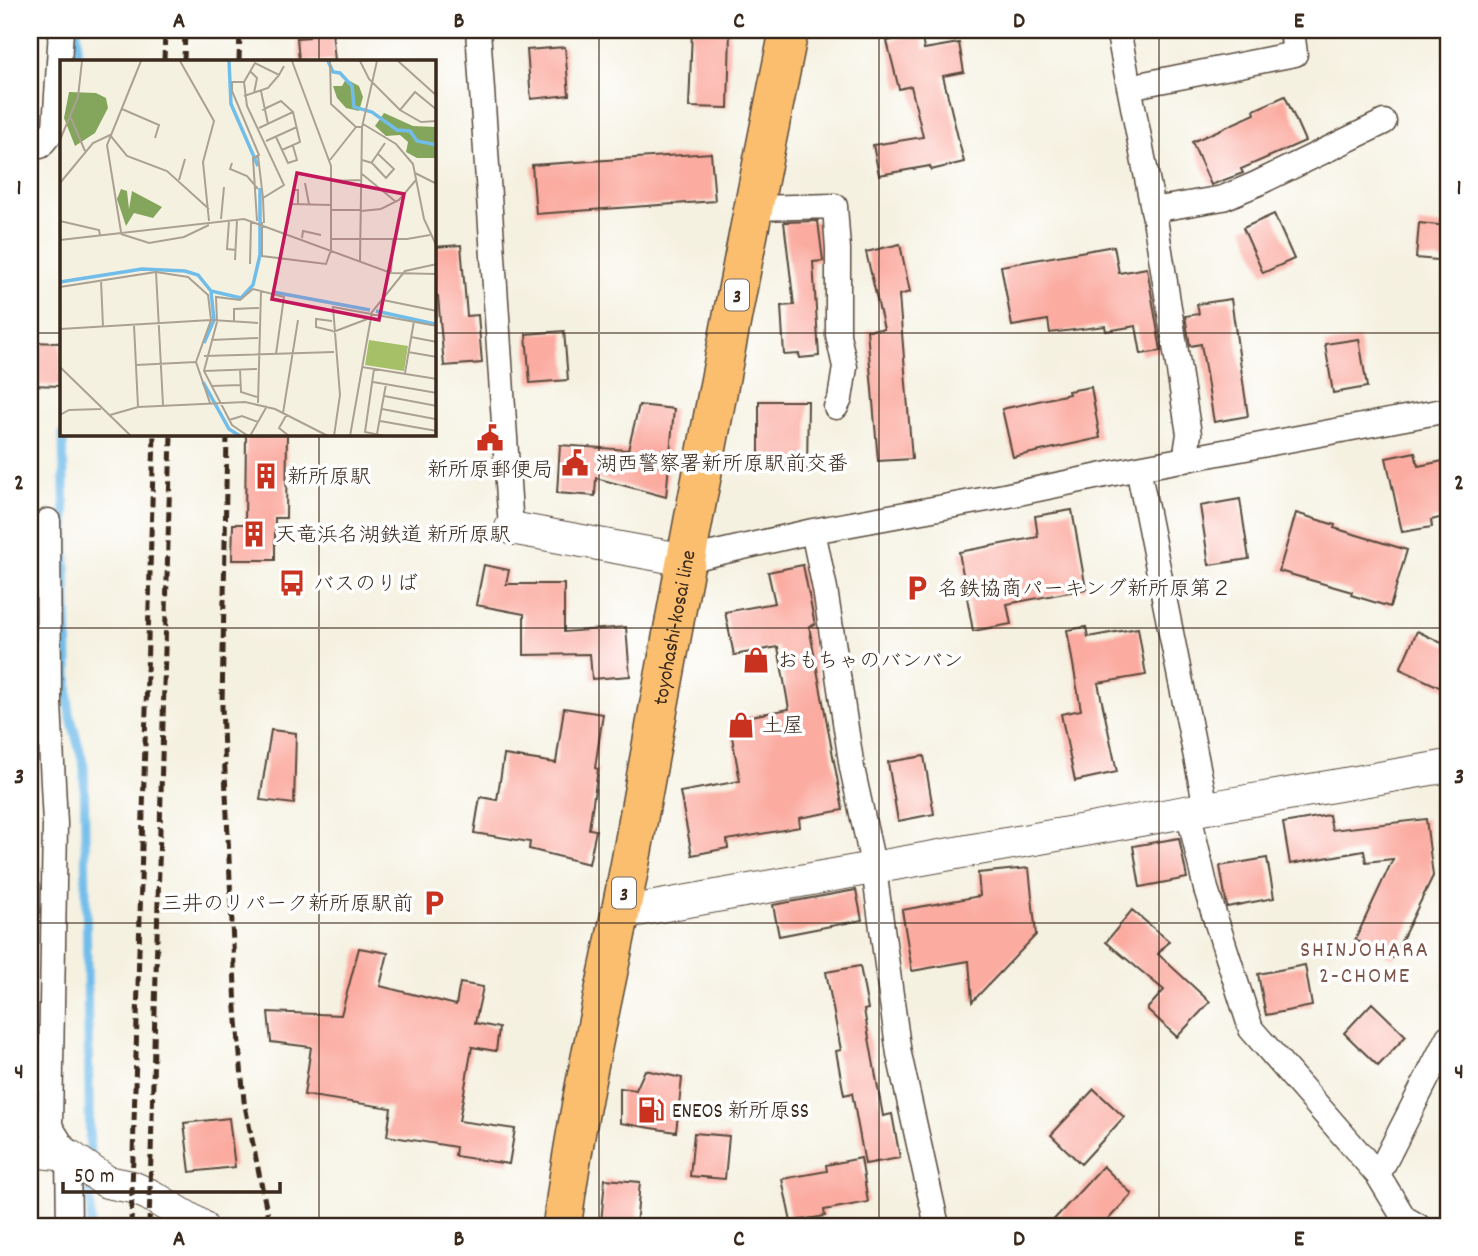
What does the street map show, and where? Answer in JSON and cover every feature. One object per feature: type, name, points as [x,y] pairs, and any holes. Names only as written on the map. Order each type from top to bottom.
[{"type":"main road","name":"toyohashi-kosai line","points":[[562,1226],[570,1158],[621,913],[686,560],[789,30]]},
{"type":"street","points":[[30,146],[40,146],[54,128],[61,30]]},
{"type":"street","points":[[478,30],[510,528],[686,560],[813,531],[1448,410]]},
{"type":"street","points":[[1118,30],[1153,210],[1189,435],[1185,460]]},
{"type":"street","points":[[1129,87],[1295,54],[1292,30]]},
{"type":"street","points":[[1153,210],[1223,198],[1384,121]]},
{"type":"street","points":[[753,208],[835,206],[838,335],[845,367],[841,398],[836,407]]},
{"type":"street","points":[[1138,468],[1197,808],[1206,889],[1251,1029],[1378,1175],[1404,1218],[1418,1226]]},
{"type":"street","points":[[48,521],[40,704],[55,824],[50,1126],[70,1156],[105,1180],[150,1195],[201,1226]]},
{"type":"street","points":[[813,531],[825,589],[852,768],[874,869],[899,1054],[937,1226]]},
{"type":"street","points":[[621,913],[1197,808],[1448,766]]},
{"type":"street","points":[[1378,1175],[1448,1037]]},
{"type":"street","points":[[30,1151],[70,1156]]},
{"type":"street","points":[[69,1226],[70,1156]]},
{"type":"building","points":[[309,30],[332,30],[335,60],[299,60],[297,38],[309,37]]},
{"type":"building","points":[[692,30],[730,30],[728,108],[689,107]]},
{"type":"building","points":[[921,33],[924,49],[959,43],[964,72],[943,76],[964,162],[931,170],[930,166],[879,175],[873,145],[923,137],[911,86],[899,89],[887,41]]},
{"type":"building","points":[[565,47],[569,95],[531,99],[527,50]]},
{"type":"building","points":[[1285,96],[1305,141],[1241,169],[1243,173],[1211,185],[1192,142],[1255,114],[1254,110]]},
{"type":"building","points":[[711,153],[715,201],[536,214],[532,165]]},
{"type":"building","points":[[1274,214],[1294,259],[1263,273],[1243,228]]},
{"type":"building","points":[[818,221],[823,261],[813,262],[819,356],[800,358],[799,354],[784,355],[781,306],[794,305],[784,222]]},
{"type":"building","points":[[1419,223],[1448,226],[1448,261],[1416,258]]},
{"type":"building","points":[[900,244],[910,292],[899,295],[912,459],[878,461],[867,330],[884,329],[866,252]]},
{"type":"building","points":[[461,245],[467,316],[478,315],[482,363],[444,366],[436,296],[436,247]]},
{"type":"building","points":[[1114,246],[1119,273],[1147,268],[1161,351],[1141,354],[1136,326],[1106,331],[1105,326],[1050,333],[1048,320],[1012,326],[1001,266]]},
{"type":"building","points":[[1231,299],[1248,416],[1214,422],[1201,344],[1190,346],[1185,316],[1199,314],[1197,304]]},
{"type":"building","points":[[564,331],[568,380],[530,383],[526,334]]},
{"type":"building","points":[[1359,339],[1367,387],[1333,393],[1325,344]]},
{"type":"building","points":[[30,342],[60,343],[60,386],[30,385]]},
{"type":"building","points":[[1091,387],[1100,438],[1013,457],[1002,409]]},
{"type":"building","points":[[759,401],[808,401],[807,470],[759,469]]},
{"type":"building","points":[[639,405],[674,409],[666,497],[596,478],[595,496],[557,493],[560,445],[628,450]]},
{"type":"building","name":"新所原駅","points":[[246,436],[287,436],[286,518],[275,518],[275,560],[232,560],[233,524],[245,524]]},
{"type":"building","points":[[1415,452],[1418,466],[1448,460],[1448,516],[1431,520],[1432,527],[1402,532],[1386,458]]},
{"type":"building","points":[[1240,499],[1249,559],[1209,565],[1200,506]]},
{"type":"building","points":[[1072,510],[1086,589],[1007,604],[1011,624],[973,631],[959,552],[1038,537],[1035,516]]},
{"type":"building","points":[[1296,513],[1335,525],[1334,528],[1407,550],[1390,607],[1351,595],[1352,592],[1279,571]]},
{"type":"building","points":[[484,565],[509,570],[506,584],[564,584],[564,632],[626,627],[630,676],[592,679],[590,654],[524,655],[524,614],[476,605]]},
{"type":"building","points":[[803,565],[815,625],[809,626],[843,810],[799,818],[800,827],[727,840],[728,848],[692,855],[680,792],[740,781],[729,720],[789,709],[778,647],[734,655],[725,612],[775,603],[768,572]]},
{"type":"building","points":[[1086,627],[1088,637],[1138,628],[1146,675],[1098,683],[1117,772],[1075,781],[1061,714],[1081,710],[1067,630]]},
{"type":"building","points":[[1417,631],[1448,646],[1448,691],[1400,669]]},
{"type":"building","points":[[564,708],[603,714],[589,829],[596,830],[589,864],[529,849],[530,842],[474,833],[480,797],[497,800],[504,755],[556,763]]},
{"type":"building","points":[[271,730],[296,733],[294,804],[260,800]]},
{"type":"building","points":[[924,756],[934,814],[898,821],[888,762]]},
{"type":"building","points":[[1329,815],[1332,830],[1426,819],[1433,876],[1393,958],[1355,940],[1393,859],[1366,862],[1364,851],[1290,864],[1283,823]]},
{"type":"building","points":[[1179,838],[1187,878],[1140,887],[1133,846]]},
{"type":"building","points":[[1267,858],[1274,898],[1227,907],[1220,866]]},
{"type":"building","points":[[1029,868],[1036,935],[972,1002],[969,961],[912,971],[902,910],[980,896],[978,873]]},
{"type":"building","points":[[856,890],[862,920],[779,936],[773,905]]},
{"type":"building","points":[[1132,910],[1169,941],[1158,954],[1210,1002],[1177,1037],[1147,1009],[1164,990],[1106,942]]},
{"type":"building","points":[[359,948],[388,953],[380,986],[456,1005],[460,983],[483,987],[475,1023],[499,1028],[496,1051],[472,1047],[459,1121],[515,1129],[509,1164],[455,1156],[456,1147],[387,1136],[391,1108],[304,1095],[311,1047],[271,1042],[268,1012],[341,1015]]},
{"type":"building","points":[[1305,965],[1312,1006],[1266,1015],[1258,974]]},
{"type":"building","points":[[860,966],[868,1009],[864,1010],[883,1116],[892,1114],[900,1158],[865,1164],[852,1093],[844,1095],[836,1051],[841,1050],[826,972]]},
{"type":"building","points":[[1372,1003],[1406,1036],[1378,1066],[1344,1033]]},
{"type":"building","points":[[645,1070],[682,1078],[676,1132],[620,1123],[620,1088],[636,1090]]},
{"type":"building","points":[[1094,1089],[1124,1117],[1081,1164],[1051,1135]]},
{"type":"building","points":[[229,1118],[235,1167],[190,1172],[184,1123]]},
{"type":"building","points":[[694,1133],[729,1136],[725,1179],[690,1176]]},
{"type":"building","points":[[861,1158],[868,1202],[824,1210],[825,1216],[791,1222],[782,1179],[827,1171],[826,1165]]},
{"type":"building","points":[[1103,1166],[1132,1194],[1102,1226],[1048,1226]]},
{"type":"building","points":[[605,1179],[640,1182],[636,1226],[601,1223]]},
{"type":"waterway","points":[[77,30],[77,60]]},
{"type":"waterway","points":[[63,436],[69,711],[84,766],[90,1162]]},
{"type":"waterway","points":[[90,1179],[91,1226]]},
{"type":"railway","points":[[164,60],[165,30]]},
{"type":"railway","points":[[184,60],[185,30]]},
{"type":"railway","points":[[239,60],[240,30]]},
{"type":"railway","points":[[131,1226],[154,436]]},
{"type":"railway","points":[[149,1226],[171,436]]},
{"type":"railway","points":[[227,436],[222,707],[236,1009],[244,1101],[270,1226]]},
{"type":"place","name":"新所原郵便局","points":[[490,438]]},
{"type":"place","name":"湖西警察署新所原駅前交番","points":[[575,463]]},
{"type":"place","name":"新所原駅","points":[[266,476]]},
{"type":"place","name":"天竜浜名湖鉄道 新所原駅","points":[[254,534]]},
{"type":"place","name":"バスのりば","points":[[292,583]]},
{"type":"place","name":"名鉄協商パーキング新所原第２","points":[[917,588]]},
{"type":"place","name":"おもちゃのバンバン","points":[[756,660]]},
{"type":"place","name":"土屋","points":[[741,725]]},
{"type":"place","name":"三井のリパーク新所原駅前","points":[[434,903]]},
{"type":"place","name":"ENEOS 新所原SS","points":[[651,1110]]},
{"type":"district","name":"SHINJOHARA 2-CHOME","points":[[1365,961]]}]
